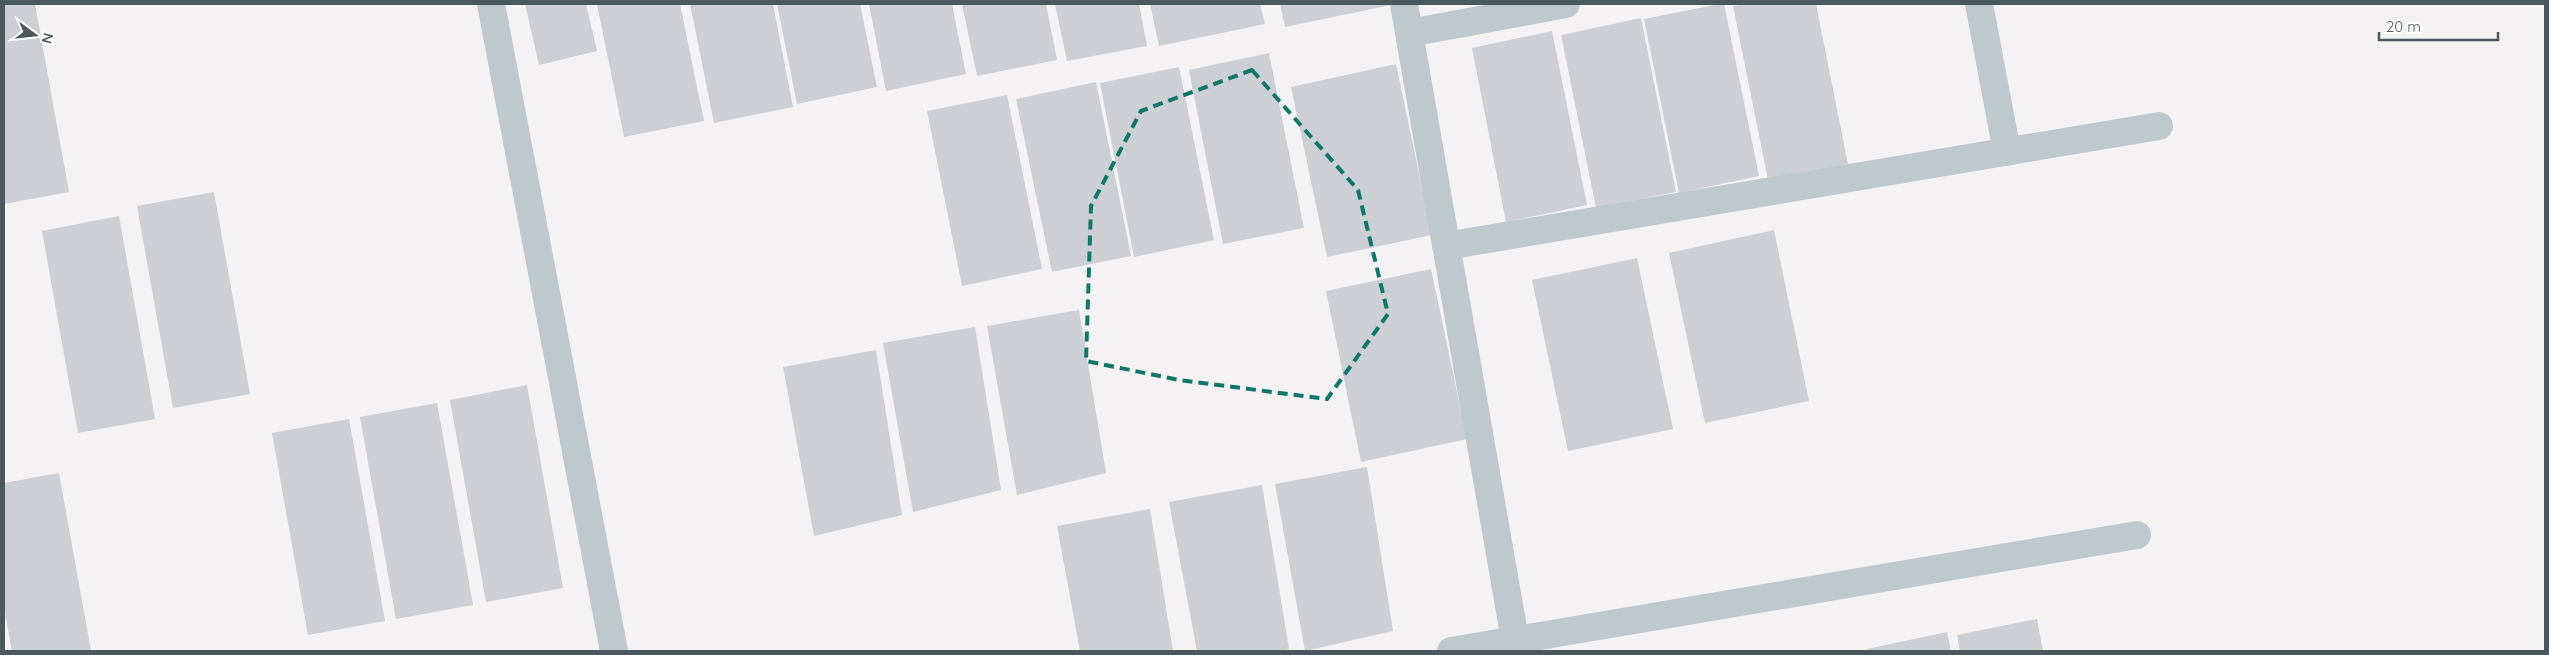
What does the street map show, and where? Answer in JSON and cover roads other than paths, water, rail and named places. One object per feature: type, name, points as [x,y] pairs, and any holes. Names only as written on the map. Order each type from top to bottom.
[{"type":"street","points":[[491,4],[614,651]]},
{"type":"street","points":[[1404,4],[1516,646]]},
{"type":"street","points":[[1409,33],[1566,4]]},
{"type":"street","points":[[1979,4],[2007,152]]},
{"type":"street","points":[[1446,246],[2159,126]]},
{"type":"street","points":[[1451,651],[1516,646],[2137,535]]}]
